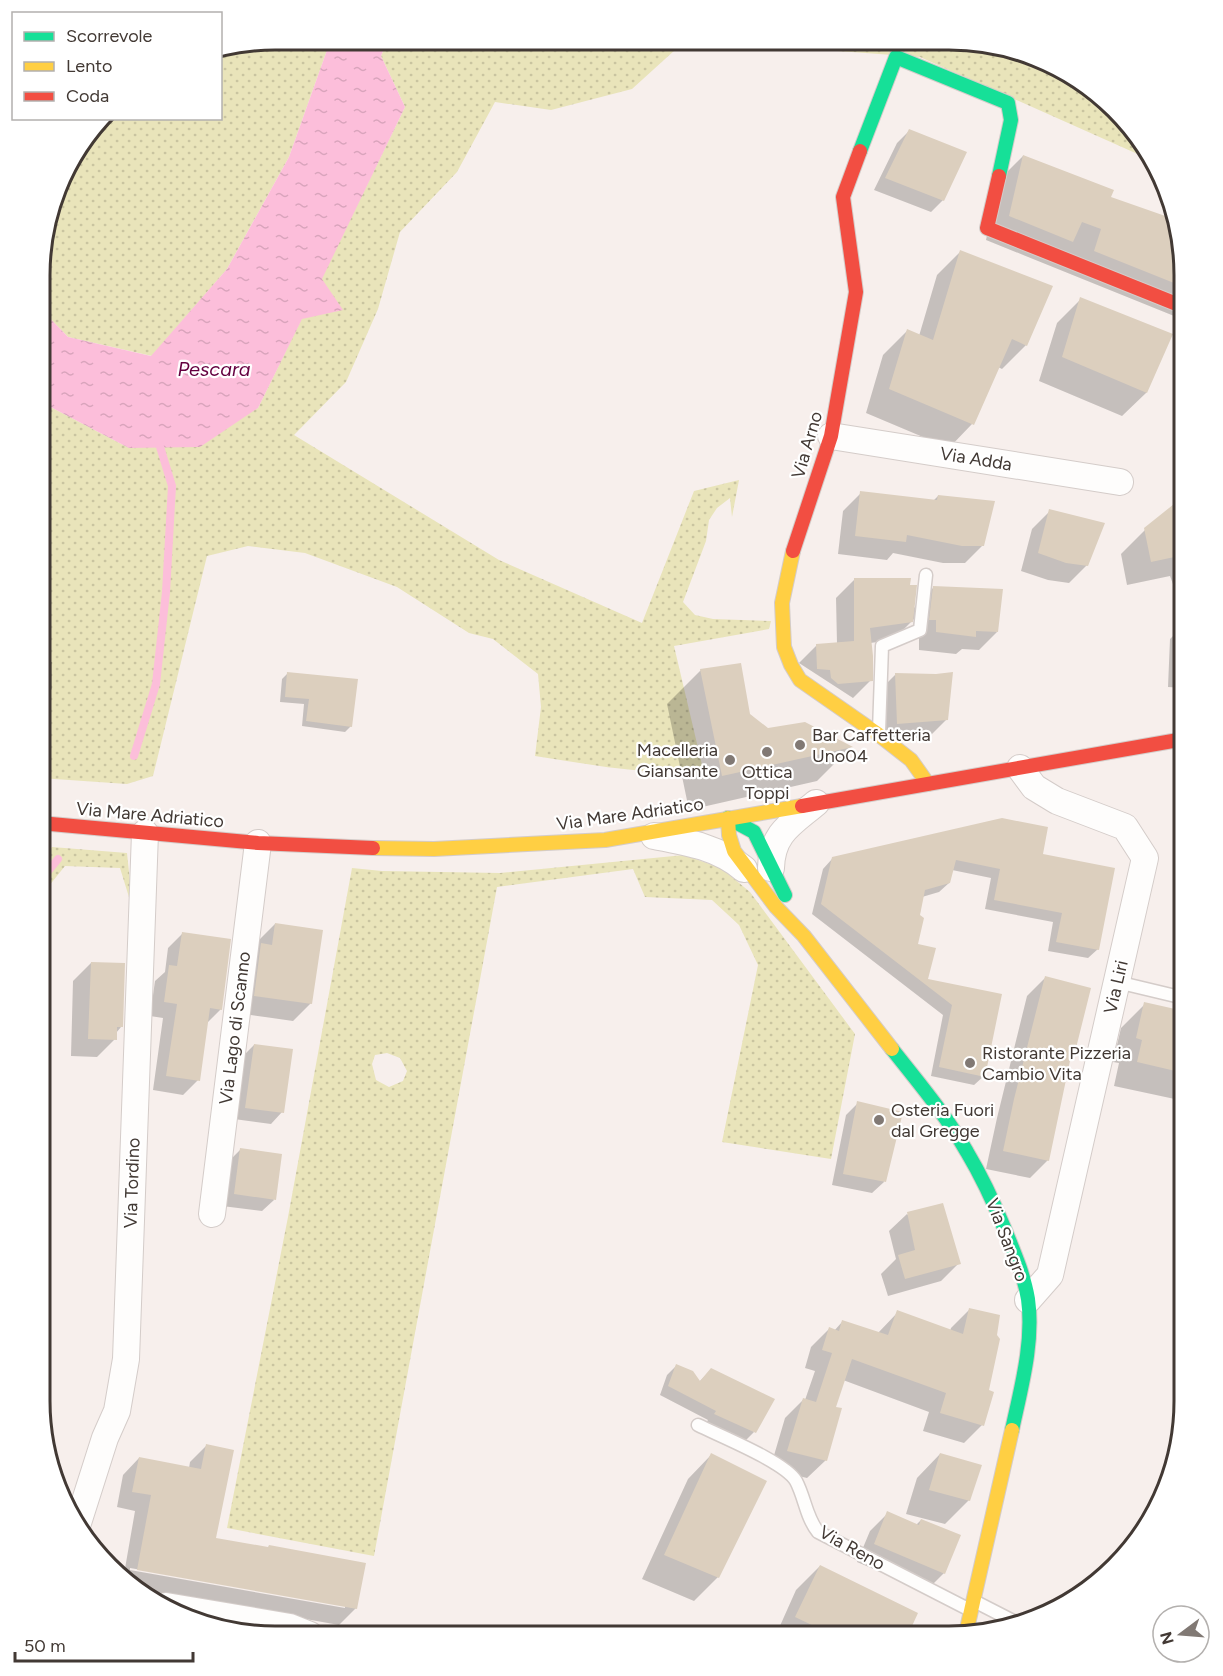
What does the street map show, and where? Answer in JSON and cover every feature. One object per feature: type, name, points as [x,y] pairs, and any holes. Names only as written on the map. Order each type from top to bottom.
[{"type":"street","name":"Via Arno","points":[[928,784],[911,760],[800,680],[784,647],[783,603],[790,560],[831,436],[856,292],[843,197],[896,57],[1008,103],[1011,120],[987,228],[1174,303]]},
{"type":"street","name":"Via Adda","points":[[831,436],[1120,482]]},
{"type":"street","name":"Via Mare Adriatico","points":[[50,824],[258,843],[434,849],[605,840],[1174,741]]},
{"type":"street","name":"Via Liri","points":[[1020,768],[1035,787],[1057,801],[1125,827],[1145,858],[1050,1275],[1028,1300]]},
{"type":"street","points":[[762,872],[774,844],[787,827],[816,803]]},
{"type":"street","name":"Via Sangro","points":[[804,936],[776,907],[762,872],[754,832],[728,818],[729,835],[734,851],[762,872],[804,936],[927,1094],[966,1150],[989,1192],[1020,1266],[1028,1300],[1028,1334],[1024,1374],[968,1626]]},
{"type":"street","name":"Via Tordino","points":[[81,1515],[105,1438],[117,1412],[126,1359],[145,833]]},
{"type":"street","name":"Via Sangro","points":[[642,833],[717,851],[762,872]]},
{"type":"street","name":"Via Lago di Scanno","points":[[212,1214],[258,843]]},
{"type":"street","points":[[191,1610],[284,1626]]},
{"type":"lane","points":[[879,735],[882,646],[920,630],[926,574]]},
{"type":"lane","points":[[1117,982],[1174,996]]},
{"type":"lane","name":"Via Reno","points":[[698,1425],[782,1467],[795,1479],[810,1522],[818,1532],[972,1605],[1007,1619]]},
{"type":"shaded area","points":[[260,50],[327,50],[289,157],[227,269],[152,356],[68,337],[50,318],[51,245],[57,216],[67,188],[87,149],[105,126],[110,120],[222,120],[222,56]]},
{"type":"shaded area","points":[[383,50],[675,50],[632,89],[551,110],[495,102],[457,172],[400,232],[378,309],[346,382],[294,435],[499,560],[642,623],[694,491],[739,480],[732,517],[730,498],[717,508],[709,520],[706,541],[683,602],[695,615],[713,619],[771,621],[769,629],[674,646],[703,769],[640,771],[535,756],[541,707],[538,674],[493,639],[469,633],[397,587],[305,553],[248,546],[207,556],[153,776],[127,784],[50,779],[50,407],[129,448],[258,408],[405,107],[381,56]]},
{"type":"shaded area","points":[[824,50],[963,50],[978,51],[1021,61],[1074,87],[1086,96],[1118,126],[1139,155],[920,57]]},
{"type":"shaded area","points":[[52,847],[127,853],[133,910],[120,868],[65,866],[50,885],[50,850]]},
{"type":"shaded area","points":[[684,855],[721,868],[750,892],[855,1034],[831,1159],[722,1142],[758,965],[739,925],[712,900],[645,897],[633,869],[497,887],[374,1556],[227,1528],[288,1217],[352,868],[382,871],[500,873]],"holes":[[[387,1053],[400,1058],[407,1071],[403,1081],[389,1087],[376,1080],[372,1064],[375,1055]]]},
{"type":"water","name":"Pescara","points":[[327,50],[383,50],[381,56],[405,107],[322,279],[343,310],[302,319],[258,408],[200,447],[129,448],[50,407],[50,318],[68,337],[151,356],[227,269],[289,157]]},
{"type":"building","points":[[909,129],[967,152],[944,201],[885,178]]},
{"type":"building","points":[[1023,155],[1114,190],[1111,197],[1166,216],[1172,245],[1174,283],[1094,251],[1101,229],[1082,222],[1073,242],[1009,216]]},
{"type":"building","points":[[960,250],[1053,286],[1027,346],[1012,339],[974,425],[889,389],[907,329],[933,340]]},
{"type":"building","points":[[1080,297],[1173,334],[1147,393],[1062,357]]},
{"type":"building","points":[[860,491],[937,500],[938,495],[995,501],[984,546],[962,546],[907,535],[906,542],[855,536]]},
{"type":"building","points":[[1174,504],[1174,557],[1151,562],[1144,528]]},
{"type":"building","points":[[1049,509],[1105,523],[1088,566],[1066,563],[1038,553]]},
{"type":"building","points":[[854,578],[911,578],[910,585],[917,585],[913,622],[870,628],[873,681],[838,684],[831,678],[830,670],[817,669],[816,644],[854,641]]},
{"type":"building","points":[[933,586],[1003,589],[998,632],[976,631],[976,637],[936,632],[936,620],[929,620]]},
{"type":"building","points":[[741,663],[750,714],[768,728],[805,722],[853,747],[722,776],[700,669]]},
{"type":"building","points":[[287,672],[358,679],[352,727],[306,721],[309,699],[285,697]]},
{"type":"building","points":[[953,672],[948,720],[897,724],[895,673]]},
{"type":"building","points":[[1002,818],[1048,827],[1043,854],[1115,868],[1099,950],[1056,942],[1062,913],[994,900],[1000,869],[956,860],[950,883],[925,890],[920,915],[924,918],[918,944],[936,948],[928,979],[1002,994],[985,1077],[939,1067],[952,1005],[821,904],[832,857]]},
{"type":"building","points":[[275,923],[323,930],[312,1004],[254,996],[261,943],[272,945]]},
{"type":"building","points":[[182,932],[231,939],[222,1010],[210,1008],[200,1081],[166,1076],[177,1004],[164,1002],[169,965],[177,966]]},
{"type":"building","points":[[91,962],[125,963],[123,1027],[117,1027],[117,1040],[88,1039]]},
{"type":"building","points":[[1045,976],[1091,988],[1074,1056],[1071,1056],[1049,1161],[1003,1151]]},
{"type":"building","points":[[1144,1002],[1174,1009],[1174,1071],[1137,1062],[1142,1040],[1136,1038]]},
{"type":"building","points":[[254,1044],[293,1049],[284,1113],[245,1108]]},
{"type":"building","points":[[857,1101],[903,1112],[886,1182],[843,1174]]},
{"type":"building","points":[[240,1148],[282,1154],[276,1200],[234,1194]]},
{"type":"building","points":[[943,1203],[961,1264],[905,1279],[898,1255],[915,1250],[907,1212]]},
{"type":"building","points":[[969,1308],[1000,1315],[997,1335],[1000,1339],[989,1390],[994,1392],[984,1426],[940,1413],[946,1393],[852,1359],[836,1407],[842,1408],[827,1461],[787,1451],[803,1398],[816,1402],[832,1353],[822,1350],[829,1327],[839,1331],[842,1320],[888,1335],[897,1310],[963,1334]]},
{"type":"building","points":[[676,1364],[693,1371],[700,1381],[711,1368],[775,1399],[756,1433],[714,1414],[716,1411],[668,1386]]},
{"type":"building","points":[[206,1444],[234,1450],[216,1538],[268,1547],[269,1545],[366,1563],[357,1609],[137,1570],[151,1495],[132,1492],[139,1457],[201,1469]]},
{"type":"building","points":[[711,1453],[767,1481],[719,1578],[664,1555]]},
{"type":"building","points":[[940,1453],[982,1465],[970,1501],[929,1490]]},
{"type":"building","points":[[887,1511],[919,1525],[921,1519],[961,1535],[945,1574],[874,1544]]},
{"type":"building","points":[[820,1565],[918,1613],[912,1626],[814,1626],[795,1617]]},
{"type":"waterway","points":[[134,756],[156,684],[166,592],[172,486],[158,440]]},
{"type":"waterway","points":[[50,869],[58,859]]},
{"type":"traffic: fast","points":[[860,151],[896,57],[1008,103],[1011,120],[999,176]]},
{"type":"traffic: fast","points":[[728,818],[754,832],[785,895]]},
{"type":"traffic: fast","points":[[892,1049],[959,1138],[997,1210],[1021,1272],[1028,1299],[1029,1332],[1026,1365],[1012,1430]]},
{"type":"traffic: slow","points":[[793,551],[782,603],[784,647],[791,665],[800,680],[911,760],[928,784]]},
{"type":"traffic: slow","points":[[373,848],[434,849],[605,840],[802,806]]},
{"type":"traffic: slow","points":[[728,818],[729,835],[734,851],[776,907],[804,936],[892,1049]]},
{"type":"traffic: slow","points":[[968,1626],[1012,1430]]},
{"type":"traffic: jam","points":[[793,551],[831,436],[856,292],[843,197],[860,151]]},
{"type":"traffic: jam","points":[[999,176],[987,228],[1174,303]]},
{"type":"traffic: jam","points":[[802,806],[1174,741]]},
{"type":"traffic: jam","points":[[50,824],[258,843],[373,848]]},
{"type":"place","name":"Bar Caffetteria Uno04","points":[[800,745]]},
{"type":"place","name":"Ottica Toppi","points":[[767,752]]},
{"type":"place","name":"Macelleria Giansante","points":[[730,760]]},
{"type":"place","name":"Ristorante Pizzeria Cambio Vita","points":[[970,1063]]},
{"type":"place","name":"Osteria Fuori dal Gregge","points":[[879,1120]]}]
